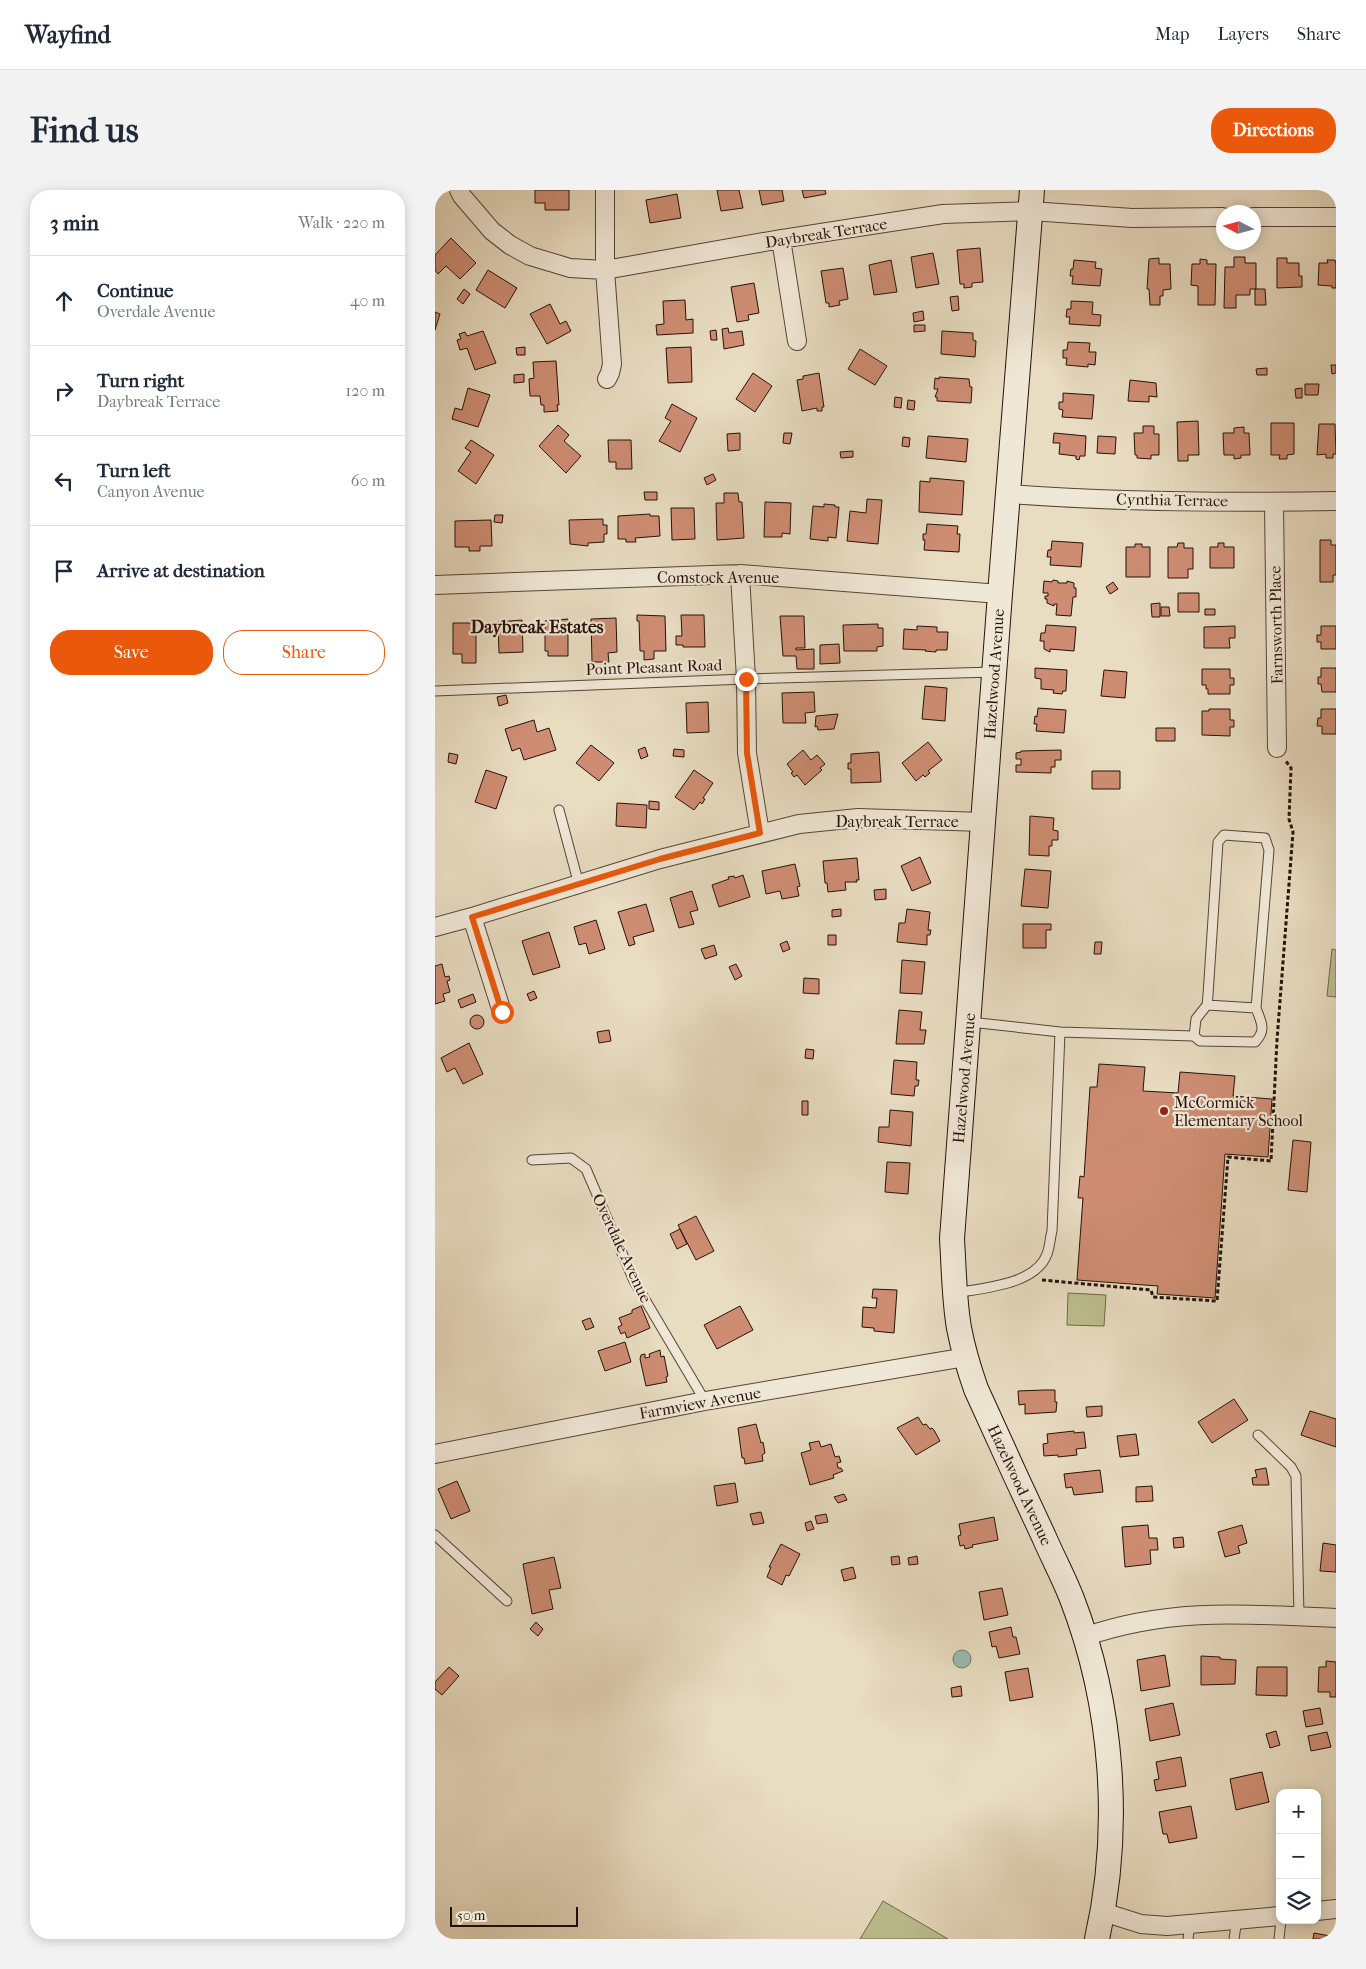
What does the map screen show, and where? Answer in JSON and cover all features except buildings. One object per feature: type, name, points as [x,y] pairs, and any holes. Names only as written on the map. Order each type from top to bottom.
[{"type":"street","name":"Daybreak Terrace","points":[[459,190],[492,231],[510,245],[530,256],[570,268],[605,270],[781,239],[1032,200],[1132,218],[1216,218]]},
{"type":"street","points":[[605,190],[605,270],[612,364],[607,379]]},
{"type":"street","name":"Hazelwood Avenue","points":[[1032,200],[1000,594],[952,1239],[959,1328],[966,1357],[991,1424],[1072,1599],[1085,1637],[1103,1718],[1109,1768],[1109,1859],[1103,1912],[1097,1939]]},
{"type":"street","points":[[1261,217],[1336,217]]},
{"type":"street","points":[[781,239],[797,340]]},
{"type":"street","name":"Cynthia Terrace","points":[[1008,494],[1053,497],[1274,502],[1336,501]]},
{"type":"street","name":"Farnsworth Place","points":[[1274,502],[1277,748]]},
{"type":"street","points":[[740,574],[746,679],[747,753],[760,833]]},
{"type":"street","name":"Comstock Avenue","points":[[435,585],[740,574],[1000,594]]},
{"type":"street","name":"Daybreak Terrace","points":[[435,927],[660,859],[799,824],[858,818],[983,822]]},
{"type":"street","points":[[472,917],[502,1012]]},
{"type":"street","name":"Farmview Avenue","points":[[435,1454],[705,1401],[966,1357]]},
{"type":"street","points":[[1085,1637],[1113,1627],[1172,1617],[1227,1613],[1336,1618]]},
{"type":"street","points":[[1321,1911],[1336,1909]]},
{"type":"street","points":[[1103,1912],[1141,1924],[1167,1926],[1189,1931],[1237,1919],[1276,1916]]},
{"type":"lane","name":"Point Pleasant Road","points":[[435,690],[994,672]]},
{"type":"lane","points":[[559,810],[579,885]]},
{"type":"lane","points":[[969,1022],[1060,1032],[1194,1036],[1200,1041],[1255,1042],[1261,1036],[1263,1027],[1256,1008],[1269,850],[1265,838],[1224,835],[1218,842],[1207,1004],[1196,1019],[1194,1036]]},
{"type":"lane","points":[[1207,1004],[1256,1008]]},
{"type":"lane","points":[[955,1293],[1004,1284],[1024,1277],[1038,1268],[1047,1255],[1052,1231],[1060,1032]]},
{"type":"lane","name":"Overdale Avenue","points":[[532,1160],[571,1158],[586,1169],[634,1281],[705,1401]]},
{"type":"lane","points":[[1258,1435],[1291,1467],[1296,1476],[1299,1616]]},
{"type":"lane","points":[[435,1535],[507,1601]]},
{"type":"lane","points":[[1234,1939],[1237,1919]]},
{"type":"lane","points":[[1279,1939],[1281,1924]]},
{"type":"path","points":[[1024,1277],[1051,1282],[1151,1290],[1153,1297],[1217,1301],[1228,1157],[1271,1161],[1277,1040],[1293,832],[1289,818],[1291,768],[1277,748]]},
{"type":"green space","points":[[1332,949],[1336,950],[1336,997],[1327,996]]},
{"type":"green space","points":[[1068,1293],[1106,1295],[1104,1326],[1067,1325]]},
{"type":"green space","points":[[883,1901],[948,1939],[860,1939]]},
{"type":"shaded area","points":[[962,1650],[968,1653],[971,1659],[968,1665],[962,1668],[956,1665],[953,1659],[956,1653]]},
{"type":"place","name":"McCormick Elementary School","points":[[1164,1111]]},
{"type":"district","name":"Daybreak Estates","points":[[537,627]]},
{"type":"route","points":[[502,1012],[472,917],[660,859],[760,833],[747,753],[746,679]]}]
